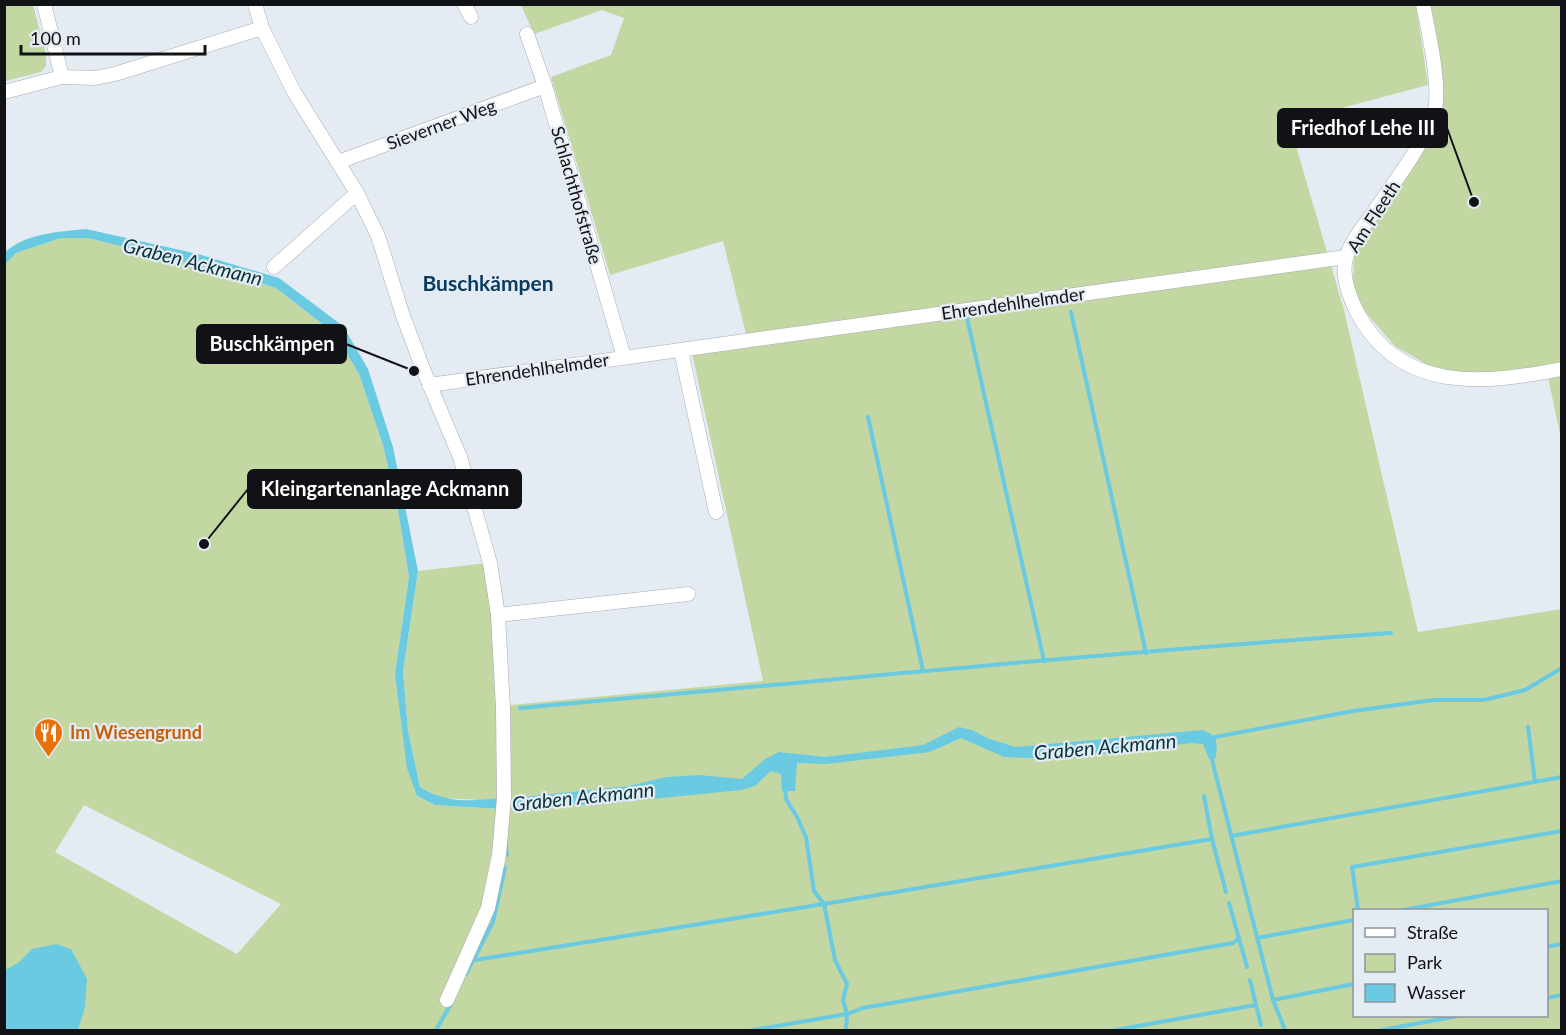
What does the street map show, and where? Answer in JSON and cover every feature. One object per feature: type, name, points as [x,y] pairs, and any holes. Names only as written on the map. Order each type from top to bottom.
[{"type":"street","points":[[44,4],[62,77]]},
{"type":"street","points":[[255,4],[262,28],[294,92],[357,193],[378,236],[403,316],[460,457],[490,563],[498,615],[504,754],[503,815],[499,855],[488,908],[447,1000]]},
{"type":"street","points":[[464,4],[471,17]]},
{"type":"street","name":"Am Fleeth","points":[[1423,4],[1436,79],[1434,115],[1408,163],[1358,234],[1346,257],[1345,279],[1350,297],[1364,325],[1398,359],[1418,370],[1462,380],[1491,380],[1562,369]]},
{"type":"street","points":[[4,92],[62,77],[95,78],[115,74],[262,28]]},
{"type":"street","name":"Schlachthofstraße","points":[[527,34],[545,86],[624,357]]},
{"type":"street","name":"Sieverner Weg","points":[[338,162],[545,86]]},
{"type":"street","points":[[274,267],[357,193]]},
{"type":"street","name":"Ehrendehlhelmder","points":[[429,385],[1346,257]]},
{"type":"street","points":[[681,351],[716,512]]},
{"type":"street","points":[[498,615],[688,594]]},
{"type":"green space","points":[[5,4],[33,5],[46,55],[46,66],[41,72],[5,81]]},
{"type":"green space","points":[[521,5],[1416,5],[1428,85],[1289,122],[1344,310],[1418,632],[1561,609],[1561,1030],[5,1030],[4,264],[16,253],[61,238],[88,238],[233,274],[276,288],[335,334],[359,374],[383,445],[398,510],[409,577],[395,674],[417,796],[435,805],[500,809],[480,800],[442,798],[420,787],[408,731],[403,671],[418,571],[487,563],[500,706],[763,681],[690,344],[747,338],[723,241],[610,275],[551,77],[611,55],[624,18],[602,10],[534,34]],"holes":[[[84,805],[281,904],[237,954],[55,852]]]},
{"type":"green space","points":[[1428,5],[1561,5],[1561,366],[1488,377],[1435,369],[1396,347],[1365,312],[1353,284],[1354,257],[1361,238],[1414,166],[1440,115]]},
{"type":"green space","points":[[1561,375],[1561,439],[1548,377]]},
{"type":"water","points":[[86,229],[198,254],[279,278],[343,326],[368,369],[393,447],[418,571],[403,671],[408,731],[420,787],[450,799],[501,798],[500,809],[435,805],[417,796],[407,768],[395,674],[409,577],[398,510],[383,445],[359,374],[335,334],[276,288],[233,274],[88,238],[61,238],[16,253],[5,264],[5,252],[23,241],[43,234]]},
{"type":"water","points":[[959,727],[1015,747],[1203,730],[1212,735],[1216,741],[1216,758],[1209,759],[1203,744],[1191,743],[1061,759],[1004,757],[961,738],[930,752],[826,764],[797,763],[795,791],[782,791],[781,774],[771,771],[755,786],[741,790],[592,805],[550,804],[511,808],[513,798],[629,786],[666,777],[699,775],[742,779],[765,759],[779,752],[825,757],[923,745]]},
{"type":"water","points":[[56,944],[71,949],[87,979],[85,1007],[78,1030],[5,1030],[5,970],[18,963],[32,949]]},
{"type":"waterway","points":[[1071,312],[1146,653]]},
{"type":"waterway","points":[[967,318],[1044,661]]},
{"type":"waterway","points":[[868,417],[923,671]]},
{"type":"waterway","points":[[520,708],[1064,659],[1391,633]]},
{"type":"waterway","name":"Graben Ackmann","points":[[1210,738],[1353,711],[1434,700],[1484,700],[1525,690],[1562,668]]},
{"type":"waterway","points":[[1528,727],[1535,782]]},
{"type":"waterway","points":[[1211,756],[1273,1000],[1285,1030]]},
{"type":"waterway","points":[[1231,836],[1562,777]]},
{"type":"waterway","points":[[785,786],[786,799],[806,837],[814,891],[824,904],[835,960],[847,984],[843,1000],[847,1014],[846,1030]]},
{"type":"waterway","points":[[1204,796],[1212,839],[1226,892]]},
{"type":"waterway","points":[[1358,909],[1352,867],[1562,831]]},
{"type":"waterway","points":[[475,960],[1212,839]]},
{"type":"waterway","points":[[506,844],[507,855]]},
{"type":"waterway","points":[[466,974],[493,922],[505,868]]},
{"type":"waterway","points":[[1408,909],[1562,881]]},
{"type":"waterway","points":[[1229,903],[1247,967]]},
{"type":"waterway","points":[[1257,938],[1353,920]]},
{"type":"waterway","points":[[753,1030],[847,1014],[863,1008],[1233,943],[1239,938]]},
{"type":"waterway","points":[[1548,947],[1562,944]]},
{"type":"waterway","points":[[1115,1030],[1256,1005],[1250,980]]},
{"type":"waterway","points":[[1273,1000],[1353,984]]},
{"type":"waterway","points":[[1548,998],[1562,995]]},
{"type":"waterway","points":[[436,1030],[451,1004]]},
{"type":"waterway","points":[[1256,1005],[1261,1025]]},
{"type":"waterway","points":[[1382,1030],[1453,1017]]},
{"type":"place","name":"Friedhof Lehe III","points":[[1474,202]]},
{"type":"place","name":"Buschkämpen","points":[[414,371]]},
{"type":"place","name":"Kleingartenanlage Ackmann","points":[[204,544]]},
{"type":"place","name":"Im Wiesengrund","points":[[49,758]]},
{"type":"district","name":"Buschkämpen","points":[[488,282]]}]
